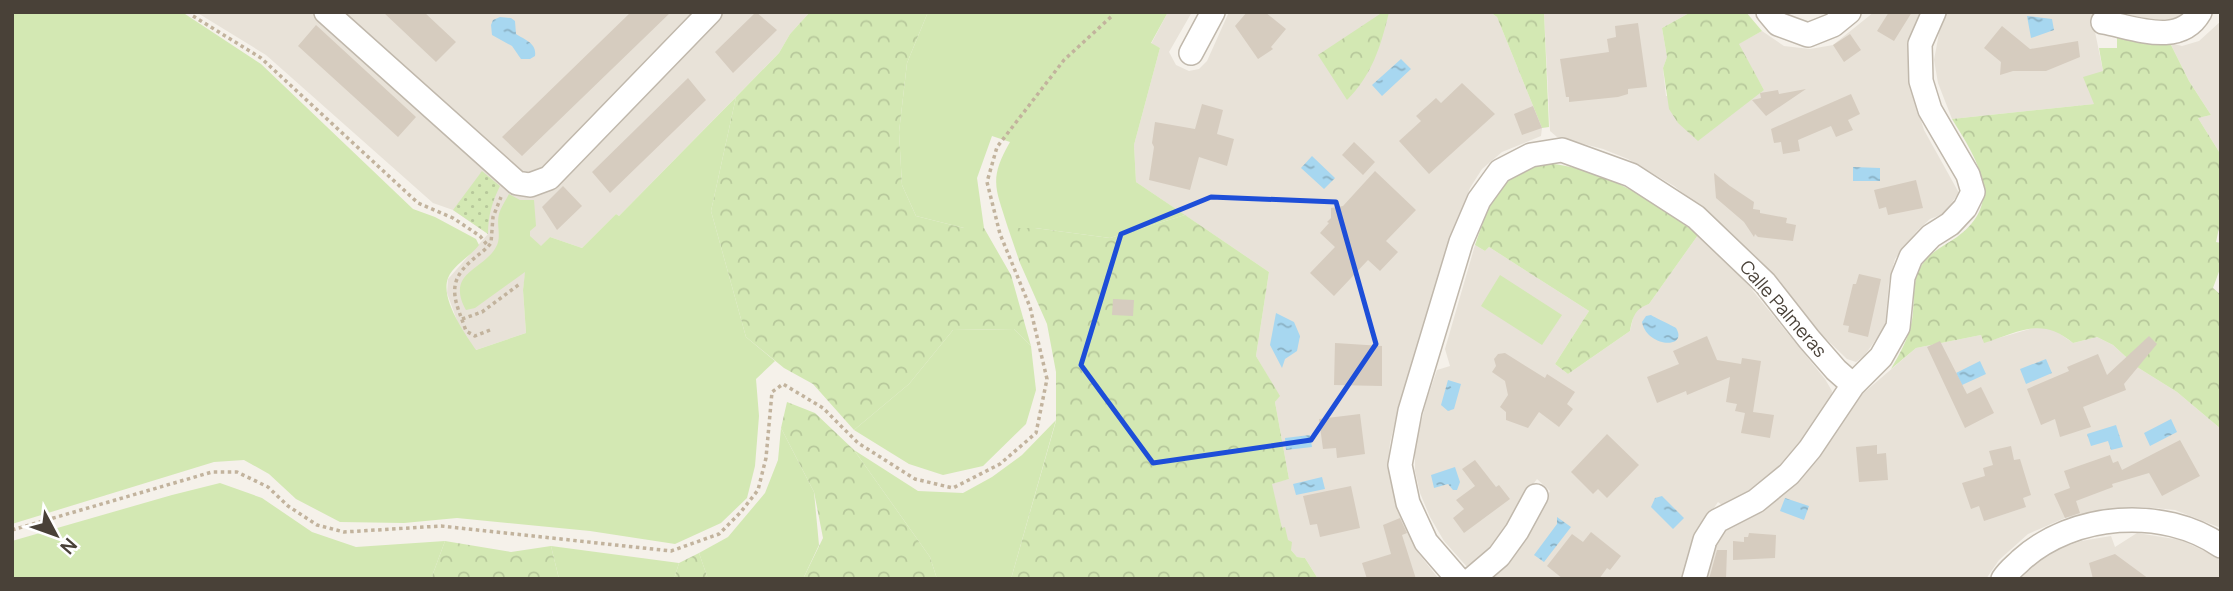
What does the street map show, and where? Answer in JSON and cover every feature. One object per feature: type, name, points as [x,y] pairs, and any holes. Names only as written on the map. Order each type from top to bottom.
[{"type":"street","points":[[326,12],[512,179],[517,183],[530,185],[549,178],[710,12]]},
{"type":"street","points":[[1191,53],[1213,12]]},
{"type":"street","points":[[1768,12],[1778,24],[1808,35],[1833,25],[1849,12]]},
{"type":"street","points":[[1694,579],[1704,540],[1717,521],[1756,501],[1788,474],[1810,449],[1853,385],[1881,357],[1898,327],[1903,277],[1911,257],[1931,236],[1950,224],[1965,208],[1973,192],[1968,175],[1930,110],[1921,81],[1920,44],[1934,12]]},
{"type":"street","points":[[2104,22],[2167,34],[2180,32],[2194,22],[2200,12]]},
{"type":"street","name":"Calle Palmeras","points":[[1458,579],[1426,542],[1408,503],[1400,465],[1410,411],[1461,242],[1479,200],[1500,171],[1531,155],[1562,150],[1631,175],[1696,217],[1765,283],[1818,349],[1853,385]]},
{"type":"street","points":[[1472,579],[1499,556],[1517,531],[1536,496]]},
{"type":"street","points":[[2003,579],[2039,544],[2090,523],[2144,520],[2178,526],[2207,536],[2221,546]]},
{"type":"path","points":[[12,530],[212,472],[236,472],[268,487],[288,506],[317,525],[344,532],[441,526],[671,551],[719,534],[758,490],[766,458],[772,392],[783,384],[823,408],[858,443],[915,479],[953,488],[1000,464],[1036,433],[1047,379],[1030,307],[1000,234],[987,181],[996,147],[1064,60],[1113,15]]},
{"type":"path","points":[[193,16],[261,58],[418,203],[453,218],[480,236],[488,246]]},
{"type":"path","points":[[490,330],[475,336],[466,331],[453,294],[456,282],[467,264],[488,246],[494,235],[493,217],[503,192],[512,179]]},
{"type":"path","points":[[462,319],[482,312],[521,283]]},
{"type":"highlighted area","points":[[1211,197],[1336,202],[1376,344],[1311,440],[1153,463],[1081,365],[1121,234]]},
{"type":"shaded area","points":[[196,12],[810,12],[790,34],[779,53],[619,216],[616,214],[582,248],[550,237],[541,247],[530,237],[523,290],[526,333],[431,365],[459,326],[447,293],[448,279],[488,234],[453,210],[433,203],[266,55]]},
{"type":"shaded area","points":[[1168,12],[1192,12],[1169,52],[1176,65],[1189,71],[1199,69],[1207,61],[1229,12],[1490,12],[1497,17],[1542,128],[1541,136],[1502,152],[1482,169],[1470,188],[1445,253],[1390,443],[1388,466],[1396,506],[1419,554],[1439,579],[1318,579],[1305,558],[1297,557],[1291,550],[1282,528],[1271,483],[1289,479],[1275,402],[1279,396],[1256,356],[1269,272],[1136,182],[1134,145],[1160,48],[1151,44]]},
{"type":"shaded area","points":[[1544,12],[1691,12],[1662,28],[1667,57],[1663,68],[1666,96],[1764,90],[1738,44],[1762,31],[1784,46],[1810,49],[1833,45],[1874,12],[1920,12],[1910,40],[1908,63],[1911,88],[1924,130],[1959,193],[1943,214],[1930,219],[1917,231],[1895,259],[1889,282],[1885,327],[1864,356],[1856,362],[1847,359],[1815,328],[1780,281],[1727,229],[1674,186],[1628,159],[1603,149],[1557,137],[1550,131]]},
{"type":"shaded area","points":[[1947,12],[2099,12],[2093,22],[2103,71],[2094,104],[1952,119],[1938,83],[1934,60],[1939,33]]},
{"type":"shaded area","points":[[2114,12],[2186,12],[2179,18],[2157,20]]},
{"type":"shaded area","points":[[2221,21],[2221,155],[2198,118],[2211,115],[2189,81],[2170,43],[2182,46],[2199,41]]},
{"type":"shaded area","points":[[1698,235],[1749,286],[1832,391],[1831,400],[1808,442],[1757,490],[1722,505],[1718,502],[1702,526],[1685,579],[1487,579],[1524,538],[1550,491],[1537,479],[1518,505],[1502,535],[1486,554],[1468,568],[1444,541],[1430,517],[1415,471],[1415,446],[1437,370],[1450,366],[1445,349],[1475,245],[1485,251],[1489,247],[1589,311],[1555,364],[1568,374],[1630,331],[1634,314],[1640,307],[1649,304]]},
{"type":"shaded area","points":[[2037,327],[2053,329],[2073,343],[2097,337],[2113,345],[2137,367],[2177,392],[2221,429],[2221,528],[2175,510],[2143,507],[2114,509],[2065,518],[2028,534],[1999,560],[1986,579],[1703,579],[1716,538],[1782,487],[1790,489],[1792,477],[1853,402],[1916,348],[1981,335],[1985,342]]},
{"type":"shaded area","points":[[2137,533],[2181,540],[2213,555],[2221,561],[2221,579],[2018,579],[2032,564],[2064,547],[2111,536],[2115,547]]},
{"type":"green space","points":[[12,12],[182,12],[261,64],[413,209],[435,217],[476,239],[479,245],[454,269],[446,286],[450,306],[476,350],[526,333],[523,290],[525,272],[475,308],[466,310],[461,297],[463,279],[496,247],[499,239],[499,214],[509,194],[520,200],[534,200],[536,226],[530,231],[530,236],[541,246],[550,237],[582,248],[616,214],[619,216],[736,97],[711,211],[746,337],[775,361],[756,379],[759,416],[755,466],[747,498],[721,523],[675,544],[590,531],[457,518],[404,523],[340,522],[296,499],[269,474],[244,460],[214,462],[12,524]]},
{"type":"green space","points":[[810,12],[928,12],[907,63],[899,132],[902,185],[916,216],[964,228],[984,228],[1011,275],[1031,346],[1014,329],[953,330],[909,384],[854,430],[813,384],[784,368],[746,337],[711,211],[736,97],[779,53],[790,34]]},
{"type":"green space","points":[[928,12],[1168,12],[1151,43],[1160,48],[1134,145],[1136,182],[1185,215],[1110,238],[1035,228],[1008,228],[996,185],[999,166],[1010,142],[992,136],[977,178],[984,228],[964,228],[916,216],[902,185],[899,132],[907,63]]},
{"type":"green space","points":[[1383,12],[1389,12],[1374,59],[1363,80],[1347,100],[1318,55]]},
{"type":"green space","points":[[1490,12],[1544,12],[1549,127],[1542,128],[1497,17]]},
{"type":"green space","points":[[1691,12],[1746,12],[1762,31],[1739,44],[1764,90],[1698,141],[1678,123],[1669,109],[1663,68],[1667,57],[1662,28]]},
{"type":"green space","points":[[2117,37],[2170,43],[2189,81],[2211,115],[2198,118],[2221,155],[2221,219],[2216,242],[2221,243],[2221,266],[2213,288],[2221,295],[2221,429],[2177,392],[2137,367],[2113,345],[2097,337],[2073,343],[2051,330],[2040,328],[2020,331],[1984,343],[1981,335],[1916,348],[1891,369],[1911,327],[1915,284],[1921,266],[1972,223],[1980,209],[1982,180],[1970,149],[1952,119],[2094,104],[2083,77],[2103,71],[2099,48],[2117,48]]},
{"type":"green space","points":[[1547,163],[1589,172],[1627,188],[1646,198],[1698,235],[1649,304],[1635,314],[1630,331],[1568,374],[1555,364],[1589,311],[1489,247],[1485,251],[1475,245],[1491,203],[1506,182],[1516,174]]},
{"type":"green space","points":[[482,171],[500,186],[491,209],[488,234],[453,210]]},
{"type":"green space","points":[[1185,215],[1269,272],[1256,356],[1280,396],[1275,402],[1289,479],[1272,484],[1282,528],[1285,527],[1288,540],[1292,542],[1291,550],[1297,557],[1305,558],[1318,579],[1011,579],[1056,421],[1056,372],[1047,324],[1008,228],[1035,228],[1110,238]]},
{"type":"green space","points":[[1500,275],[1562,315],[1542,345],[1481,306]]},
{"type":"green space","points":[[1014,329],[1031,346],[1036,390],[1026,424],[983,466],[943,475],[909,464],[854,430],[909,384],[953,330]]},
{"type":"green space","points":[[787,402],[815,413],[854,450],[930,557],[937,579],[803,579],[823,538],[814,492],[781,428]]},
{"type":"green space","points":[[1056,420],[1011,579],[937,579],[930,557],[854,450],[918,491],[963,493],[992,477],[1022,455]]},
{"type":"green space","points":[[781,428],[814,492],[819,545],[803,579],[708,579],[699,553],[728,537],[765,493],[778,460]]},
{"type":"green space","points":[[220,483],[262,498],[312,532],[356,547],[445,541],[431,579],[12,579],[12,541]]},
{"type":"green space","points":[[445,541],[511,552],[551,546],[559,579],[431,579]]},
{"type":"green space","points":[[551,546],[679,563],[674,579],[559,579]]},
{"type":"green space","points":[[699,553],[708,579],[674,579],[679,563]]},
{"type":"water","points":[[2027,16],[2052,19],[2054,30],[2031,38]]},
{"type":"water","points":[[500,17],[515,21],[516,34],[532,45],[535,56],[521,59],[512,46],[492,35],[493,20]]},
{"type":"water","points":[[1401,59],[1411,69],[1382,96],[1372,85]]},
{"type":"water","points":[[1312,156],[1335,178],[1324,189],[1301,168]]},
{"type":"water","points":[[1853,167],[1880,168],[1880,181],[1853,181]]},
{"type":"water","points":[[1276,313],[1294,322],[1300,336],[1297,351],[1285,359],[1282,368],[1270,345]]},
{"type":"water","points":[[1651,315],[1676,328],[1677,340],[1666,343],[1651,337],[1642,322],[1646,316]]},
{"type":"water","points":[[2046,359],[2052,373],[2026,384],[2020,369]]},
{"type":"water","points":[[1980,361],[1986,374],[1962,385],[1956,373]]},
{"type":"water","points":[[1448,380],[1461,384],[1454,409],[1448,411],[1441,405]]},
{"type":"water","points":[[2171,419],[2177,432],[2150,446],[2144,433]]},
{"type":"water","points":[[2116,425],[2123,447],[2111,450],[2108,441],[2091,446],[2087,434]]},
{"type":"water","points":[[1310,435],[1312,447],[1286,450],[1285,438]]},
{"type":"water","points":[[1455,467],[1460,482],[1457,490],[1453,490],[1448,484],[1434,488],[1431,475]]},
{"type":"water","points":[[1322,477],[1325,489],[1296,495],[1293,484]]},
{"type":"water","points":[[1662,496],[1684,518],[1673,529],[1651,507],[1655,498]]},
{"type":"water","points":[[1785,498],[1809,506],[1804,520],[1780,511]]},
{"type":"water","points":[[1557,517],[1571,527],[1544,562],[1534,555],[1557,524]]},
{"type":"building","points":[[383,12],[424,12],[456,42],[436,62]]},
{"type":"building","points":[[631,12],[671,12],[522,156],[502,137]]},
{"type":"building","points":[[756,12],[777,30],[733,73],[715,52]]},
{"type":"building","points":[[1247,12],[1265,12],[1286,29],[1271,47],[1273,49],[1258,59],[1235,26]]},
{"type":"building","points":[[1889,12],[1912,12],[1894,41],[1877,31]]},
{"type":"building","points":[[1638,23],[1647,87],[1628,89],[1628,94],[1618,97],[1569,102],[1560,59],[1609,52],[1607,39],[1616,37],[1615,26]]},
{"type":"building","points":[[316,25],[416,117],[398,137],[298,46]]},
{"type":"building","points":[[2002,26],[2030,49],[2078,41],[2080,57],[2046,71],[2013,71],[2000,75],[2001,62],[1984,48]]},
{"type":"building","points":[[1850,34],[1861,50],[1844,62],[1833,45]]},
{"type":"building","points":[[688,78],[706,100],[610,193],[592,172]]},
{"type":"building","points":[[1462,83],[1495,114],[1429,174],[1399,141],[1421,121],[1416,116],[1436,98],[1441,103]]},
{"type":"building","points":[[1806,89],[1766,116],[1752,100],[1761,98],[1760,93],[1778,90],[1779,94]]},
{"type":"building","points":[[1851,94],[1860,114],[1848,120],[1853,130],[1836,137],[1831,126],[1798,140],[1800,151],[1783,154],[1781,142],[1774,143],[1771,129]]},
{"type":"building","points":[[1202,104],[1223,110],[1217,134],[1234,139],[1227,166],[1199,157],[1190,190],[1149,180],[1155,122],[1195,129]]},
{"type":"building","points":[[1533,106],[1542,128],[1522,135],[1514,114]]},
{"type":"building","points":[[1354,142],[1375,162],[1363,175],[1342,155]]},
{"type":"building","points":[[1375,171],[1416,210],[1386,241],[1398,252],[1380,271],[1368,260],[1334,296],[1310,273],[1335,247],[1320,233],[1329,223],[1327,222],[1331,218],[1331,208],[1343,206]]},
{"type":"building","points":[[1714,173],[1754,202],[1753,209],[1787,218],[1786,223],[1796,225],[1793,241],[1758,237],[1755,234],[1754,237],[1744,222],[1716,198]]},
{"type":"building","points":[[1916,180],[1923,208],[1888,215],[1886,207],[1879,209],[1874,190]]},
{"type":"building","points":[[563,186],[582,206],[557,230],[542,207]]},
{"type":"building","points":[[1859,274],[1881,279],[1868,337],[1848,332],[1849,326],[1843,325],[1853,284],[1856,284]]},
{"type":"building","points":[[1113,299],[1134,300],[1133,316],[1112,315]]},
{"type":"building","points":[[1707,336],[1717,360],[1741,364],[1742,358],[1761,361],[1753,412],[1774,415],[1770,438],[1741,433],[1745,413],[1735,411],[1737,404],[1726,402],[1730,377],[1687,395],[1686,391],[1657,403],[1647,377],[1679,364],[1673,351]]},
{"type":"building","points":[[2149,336],[2157,344],[2124,384],[2126,390],[2083,407],[2091,427],[2060,437],[2055,419],[2041,425],[2027,389],[2069,371],[2067,367],[2098,354],[2107,375]]},
{"type":"building","points":[[1940,341],[1967,394],[1981,387],[1994,413],[1965,428],[1927,347]]},
{"type":"building","points":[[1335,343],[1382,346],[1382,386],[1334,385]]},
{"type":"building","points":[[1505,353],[1545,378],[1547,374],[1575,392],[1567,404],[1573,409],[1559,427],[1539,412],[1528,428],[1506,420],[1506,412],[1500,407],[1508,395],[1505,381],[1492,372],[1496,366],[1494,359],[1498,354]]},
{"type":"building","points":[[1360,414],[1365,454],[1337,458],[1336,448],[1323,449],[1319,419]]},
{"type":"building","points":[[1607,434],[1639,465],[1607,498],[1598,489],[1593,494],[1571,472]]},
{"type":"building","points":[[2180,440],[2200,476],[2162,496],[2149,473],[2112,484],[2113,487],[2076,501],[2080,513],[2065,518],[2054,494],[2070,488],[2064,471],[2110,455],[2113,463],[2118,461],[2122,470]]},
{"type":"building","points":[[1877,445],[1877,454],[1886,453],[1888,480],[1859,482],[1856,447]]},
{"type":"building","points":[[2011,446],[2014,460],[2020,459],[2031,495],[2023,498],[2026,507],[1984,521],[1979,506],[1971,509],[1962,483],[1985,476],[1983,468],[1993,465],[1989,451]]},
{"type":"building","points":[[1475,460],[1496,487],[1499,485],[1510,499],[1464,533],[1453,518],[1464,509],[1456,500],[1475,486],[1462,469]]},
{"type":"building","points":[[1351,486],[1360,528],[1320,537],[1317,524],[1310,525],[1303,496]]},
{"type":"building","points":[[1400,518],[1407,533],[1402,535],[1416,579],[1367,579],[1362,563],[1391,554],[1383,525]]},
{"type":"building","points":[[1591,532],[1621,556],[1599,579],[1563,579],[1547,566],[1572,534],[1583,542]]},
{"type":"building","points":[[1749,533],[1776,535],[1775,558],[1733,560],[1733,541],[1744,542],[1744,537],[1748,537]]},
{"type":"building","points":[[1717,550],[1727,550],[1726,579],[1709,579]]},
{"type":"building","points":[[2115,554],[2149,579],[2093,579],[2089,563]]}]
